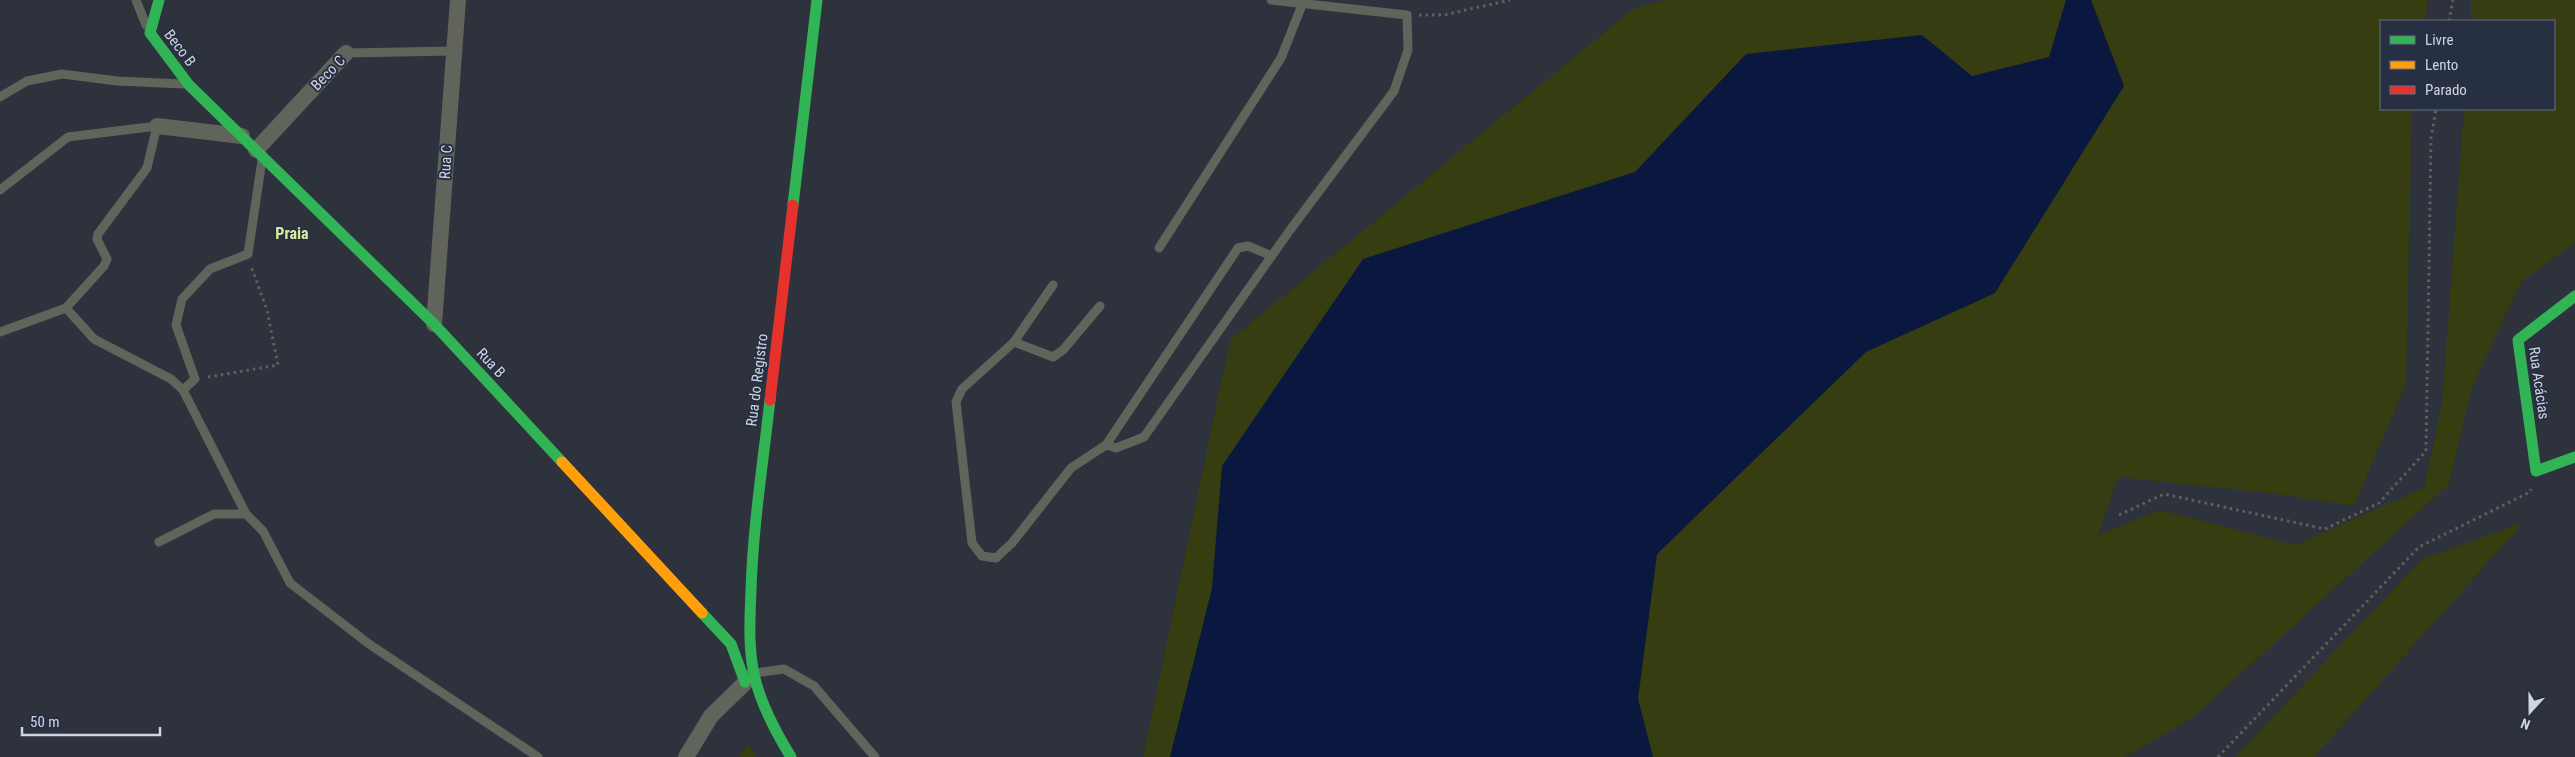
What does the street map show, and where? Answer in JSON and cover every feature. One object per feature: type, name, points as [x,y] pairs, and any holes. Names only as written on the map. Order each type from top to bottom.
[{"type":"street","name":"Beco B","points":[[159,0],[150,33],[189,85]]},
{"type":"street","name":"Rua C","points":[[434,324],[458,0]]},
{"type":"street","name":"Rua do Registro","points":[[791,757],[777,735],[750,678],[752,555],[817,0]]},
{"type":"street","name":"Beco C","points":[[260,153],[346,53]]},
{"type":"street","name":"Rua B","points":[[189,85],[434,324],[730,644],[750,678]]},
{"type":"street","points":[[157,126],[242,136]]},
{"type":"street","name":"Rua Acácias","points":[[2536,471],[2518,340],[2575,296]]},
{"type":"street","points":[[2536,471],[2575,457]]},
{"type":"street","points":[[686,757],[710,716],[750,678]]},
{"type":"lane","points":[[136,0],[150,33]]},
{"type":"lane","points":[[1106,445],[1116,448],[1144,436],[1272,256],[1394,91],[1408,50],[1407,15],[1302,5],[1271,0]]},
{"type":"lane","points":[[1159,248],[1281,58],[1302,5]]},
{"type":"lane","name":"Beco C","points":[[346,53],[454,51]]},
{"type":"lane","points":[[0,97],[27,81],[62,74],[189,85]]},
{"type":"lane","points":[[0,190],[68,137],[157,126],[148,168],[98,234],[97,239],[107,259],[104,266],[66,308],[0,332]]},
{"type":"lane","points":[[184,390],[195,379],[176,325],[182,299],[210,269],[248,254],[260,153]]},
{"type":"lane","points":[[1053,285],[1014,342],[962,389],[956,402],[972,544],[982,556],[996,558],[1012,543],[1071,468],[1106,445],[1238,248],[1248,246],[1272,256]]},
{"type":"lane","points":[[1014,342],[1053,357],[1063,350],[1100,306]]},
{"type":"lane","points":[[66,308],[94,340],[171,379],[184,390],[246,514],[263,531],[290,583],[369,644],[538,757]]},
{"type":"lane","points":[[160,542],[214,514],[246,514]]},
{"type":"lane","points":[[750,678],[784,670],[814,686],[875,757]]},
{"type":"path","points":[[1407,15],[1444,15],[1510,0]]},
{"type":"path","points":[[2450,20],[2453,0]]},
{"type":"path","points":[[2120,515],[2164,494],[2325,529],[2380,503],[2426,451],[2432,138],[2436,110]]},
{"type":"path","points":[[195,379],[278,365],[267,310],[248,254]]},
{"type":"path","points":[[2218,757],[2419,547],[2530,492],[2536,471]]},
{"type":"green space","points":[[1667,0],[2428,0],[2424,20],[2380,20],[2380,110],[2412,110],[2406,384],[2354,506],[2270,493],[2118,477],[2098,535],[2161,510],[2295,545],[2424,488],[2442,403],[2464,110],[2555,110],[2555,20],[2471,20],[2471,0],[2575,0],[2575,243],[2521,282],[2472,387],[2449,484],[2191,719],[2125,757],[1143,757],[1230,340],[1634,8]]},
{"type":"green space","points":[[2524,522],[2314,757],[2235,757],[2422,559]]},
{"type":"green space","points":[[747,743],[756,757],[739,757]]},
{"type":"water","points":[[2066,0],[2091,0],[2124,86],[1995,293],[1866,352],[1657,554],[1638,699],[1653,757],[1170,757],[1212,588],[1222,466],[1363,259],[1635,172],[1746,54],[1922,35],[1972,76],[2049,57]]},
{"type":"traffic: fast","points":[[159,0],[150,33],[189,85],[434,324],[562,462]]},
{"type":"traffic: fast","points":[[793,205],[817,0]]},
{"type":"traffic: fast","points":[[2575,296],[2518,340],[2536,471],[2575,457]]},
{"type":"traffic: fast","points":[[770,400],[752,566],[750,642],[752,664],[760,696],[774,727],[791,757]]},
{"type":"traffic: fast","points":[[702,613],[731,644],[745,682]]},
{"type":"traffic: slow","points":[[562,462],[702,613]]},
{"type":"traffic: jam","points":[[770,400],[793,205]]},
{"type":"district","name":"Praia","points":[[292,233]]}]
